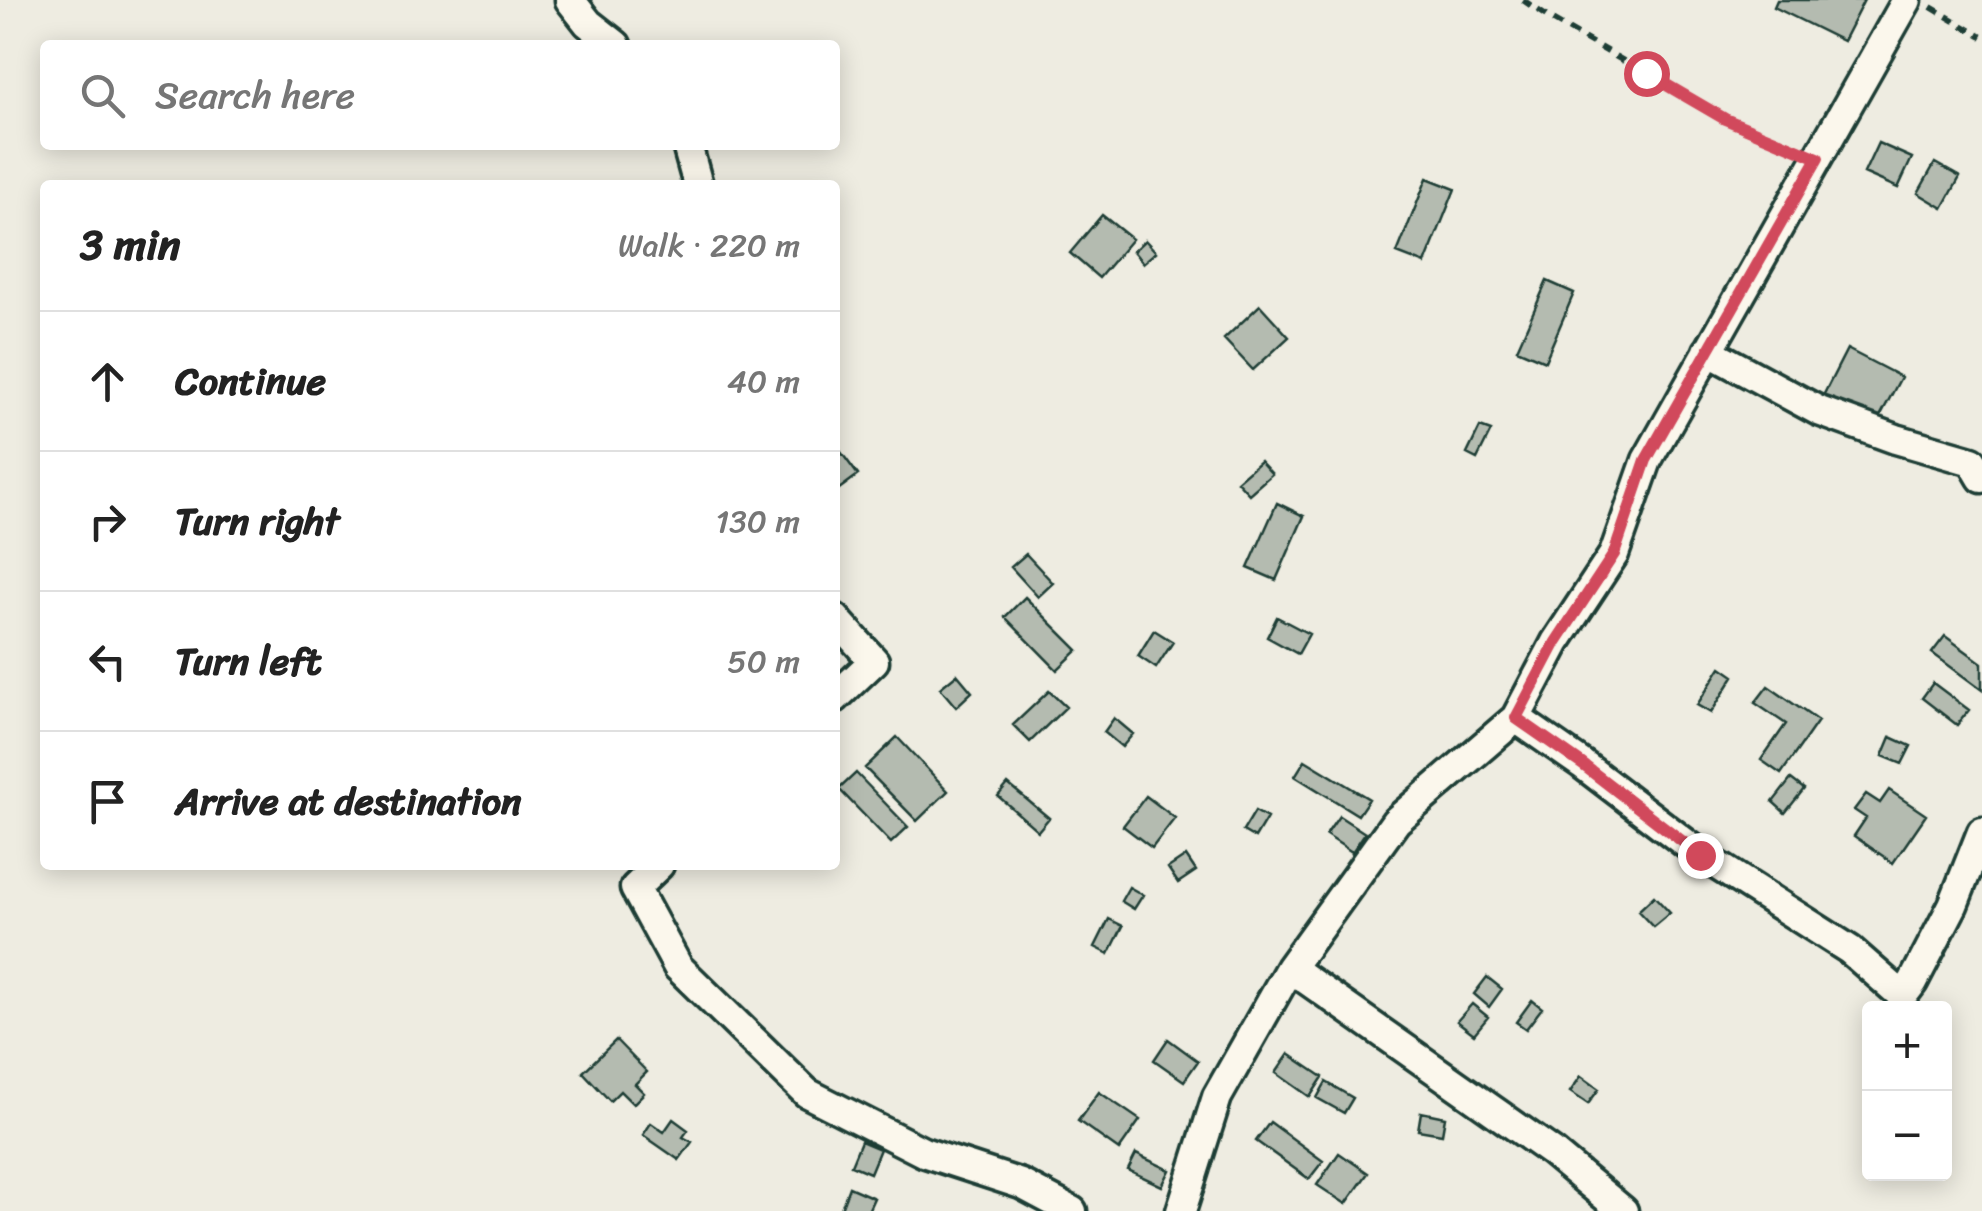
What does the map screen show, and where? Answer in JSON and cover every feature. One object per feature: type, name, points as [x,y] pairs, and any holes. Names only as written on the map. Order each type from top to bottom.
[{"type":"street","points":[[570,0],[588,24],[609,40]]},
{"type":"street","points":[[1181,1211],[1217,1096],[1290,968],[1396,821],[1516,718],[1556,642],[1614,554],[1646,460],[1907,0]]},
{"type":"street","points":[[688,150],[697,180]]},
{"type":"street","points":[[1708,352],[1819,411],[1972,461],[1982,478]]},
{"type":"street","points":[[840,624],[874,661],[840,693]]},
{"type":"street","points":[[1516,718],[1700,855],[1850,950],[1898,992],[1908,990],[1954,905],[1982,832]]},
{"type":"street","points":[[654,870],[635,888],[678,967],[808,1093],[923,1152],[1022,1184],[1072,1211]]},
{"type":"street","points":[[1290,968],[1552,1152],[1623,1211]]},
{"type":"path","points":[[1523,0],[1725,119],[1818,158]]},
{"type":"path","points":[[1919,0],[1982,37]]},
{"type":"building","points":[[1777,0],[1864,0],[1843,41],[1774,7]]},
{"type":"building","points":[[1878,143],[1912,158],[1898,188],[1864,173]]},
{"type":"building","points":[[1935,163],[1960,177],[1943,208],[1918,193]]},
{"type":"building","points":[[1427,178],[1455,189],[1425,264],[1397,253]]},
{"type":"building","points":[[1102,215],[1132,239],[1099,278],[1070,253]]},
{"type":"building","points":[[1145,240],[1156,252],[1143,263],[1133,251]]},
{"type":"building","points":[[1547,281],[1574,293],[1545,361],[1517,349]]},
{"type":"building","points":[[1260,305],[1289,337],[1253,370],[1224,339]]},
{"type":"building","points":[[1847,349],[1901,377],[1876,424],[1823,396]]},
{"type":"building","points":[[1480,427],[1491,431],[1477,459],[1467,454]]},
{"type":"building","points":[[840,451],[858,475],[840,488]]},
{"type":"building","points":[[1260,461],[1272,474],[1249,494],[1237,481]]},
{"type":"building","points":[[1277,503],[1304,516],[1276,580],[1248,568]]},
{"type":"building","points":[[1026,554],[1053,583],[1038,597],[1011,567]]},
{"type":"building","points":[[1025,597],[1078,650],[1057,670],[1005,617]]},
{"type":"building","points":[[1277,617],[1309,634],[1298,654],[1267,637]]},
{"type":"building","points":[[1154,630],[1173,642],[1156,668],[1138,656]]},
{"type":"building","points":[[1945,636],[1982,663],[1982,690],[1932,653]]},
{"type":"building","points":[[1721,667],[1734,676],[1711,713],[1697,705]]},
{"type":"building","points":[[957,674],[972,692],[956,707],[940,688]]},
{"type":"building","points":[[1933,683],[1969,710],[1957,725],[1922,698]]},
{"type":"building","points":[[1768,686],[1818,721],[1781,774],[1761,760],[1786,724],[1755,703]]},
{"type":"building","points":[[1049,691],[1066,707],[1030,742],[1013,725]]},
{"type":"building","points":[[1114,718],[1133,734],[1122,747],[1104,732]]},
{"type":"building","points":[[897,737],[948,791],[917,821],[865,768]]},
{"type":"building","points":[[1891,737],[1911,746],[1902,764],[1883,756]]},
{"type":"building","points":[[1305,760],[1369,799],[1358,815],[1295,776]]},
{"type":"building","points":[[856,773],[908,827],[891,843],[840,788]]},
{"type":"building","points":[[1791,779],[1804,789],[1785,813],[1773,802]]},
{"type":"building","points":[[1008,784],[1049,818],[1038,831],[998,796]]},
{"type":"building","points":[[1889,790],[1926,815],[1893,863],[1854,836],[1866,818],[1854,810],[1866,794],[1880,803]]},
{"type":"building","points":[[1146,796],[1175,818],[1152,848],[1123,826]]},
{"type":"building","points":[[1255,811],[1267,818],[1255,838],[1243,831]]},
{"type":"building","points":[[1339,816],[1365,833],[1352,852],[1326,835]]},
{"type":"building","points":[[1186,856],[1196,871],[1178,883],[1168,868]]},
{"type":"building","points":[[1129,887],[1143,895],[1134,909],[1121,901]]},
{"type":"building","points":[[1654,896],[1670,913],[1653,927],[1638,911]]},
{"type":"building","points":[[1109,919],[1123,926],[1109,954],[1095,947]]},
{"type":"building","points":[[1487,977],[1502,989],[1489,1007],[1474,994]]},
{"type":"building","points":[[1532,1000],[1542,1008],[1526,1029],[1516,1022]]},
{"type":"building","points":[[1472,1004],[1488,1017],[1474,1034],[1457,1021]]},
{"type":"building","points":[[1168,1039],[1198,1061],[1184,1081],[1154,1060]]},
{"type":"building","points":[[616,1040],[647,1072],[635,1084],[644,1093],[633,1104],[620,1091],[610,1101],[583,1072]]},
{"type":"building","points":[[1289,1054],[1323,1077],[1310,1097],[1276,1073]]},
{"type":"building","points":[[1581,1076],[1599,1089],[1588,1104],[1570,1092]]},
{"type":"building","points":[[1326,1082],[1353,1098],[1344,1113],[1317,1098]]},
{"type":"building","points":[[1099,1092],[1140,1120],[1119,1150],[1078,1121]]},
{"type":"building","points":[[1421,1112],[1445,1117],[1442,1134],[1418,1130]]},
{"type":"building","points":[[673,1119],[688,1130],[683,1137],[692,1142],[679,1160],[643,1135],[651,1123],[664,1132]]},
{"type":"building","points":[[1270,1122],[1323,1161],[1309,1179],[1256,1141]]},
{"type":"building","points":[[861,1141],[880,1149],[870,1173],[851,1165]]},
{"type":"building","points":[[1339,1153],[1368,1173],[1346,1204],[1317,1185]]},
{"type":"building","points":[[1136,1154],[1170,1170],[1162,1186],[1128,1170]]},
{"type":"building","points":[[849,1187],[874,1198],[868,1211],[840,1211]]},
{"type":"route","points":[[1646,73],[1725,119],[1818,158],[1646,460],[1614,554],[1556,642],[1516,718],[1700,855]]}]
